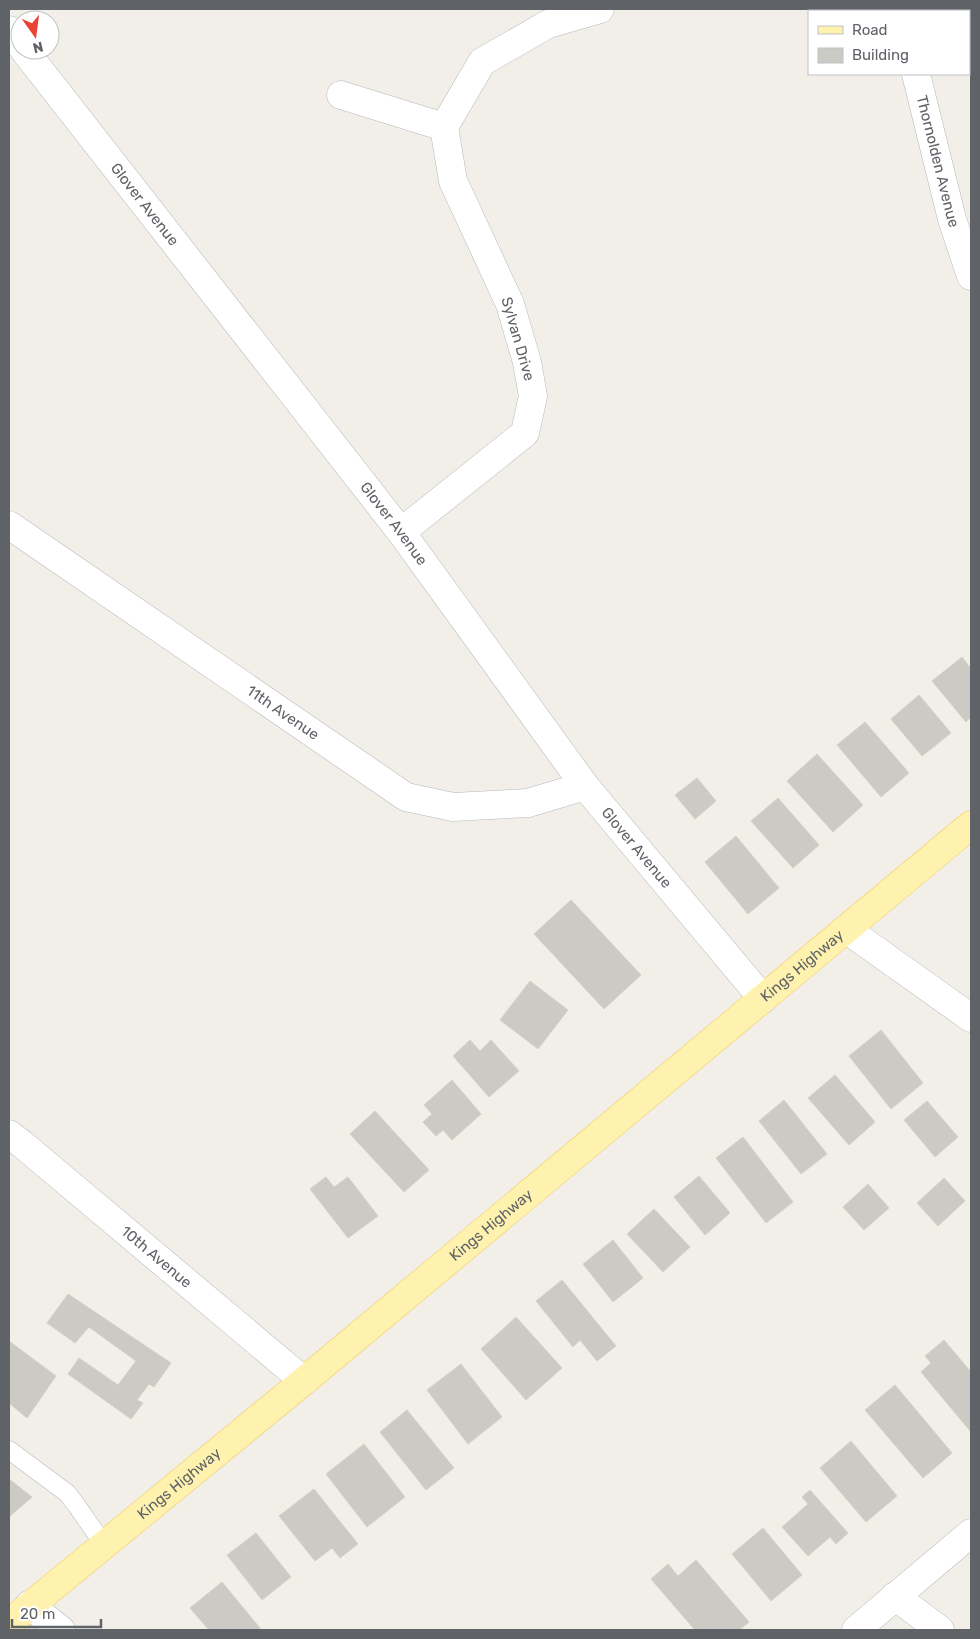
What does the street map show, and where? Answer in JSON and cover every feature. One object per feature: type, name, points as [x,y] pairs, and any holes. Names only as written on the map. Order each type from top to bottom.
[{"type":"main road","name":"Kings Highway","points":[[9,1623],[304,1381],[971,825]]},
{"type":"street","points":[[341,95],[444,127],[482,62],[548,24],[600,9]]},
{"type":"street","name":"Glover Avenue","points":[[32,60],[401,532],[586,786],[763,999]]},
{"type":"street","name":"Thornolden Avenue","points":[[916,75],[952,219],[971,276]]},
{"type":"street","name":"Sylvan Drive","points":[[401,532],[525,434],[533,396],[527,362],[510,304],[453,182],[444,127]]},
{"type":"street","name":"11th Avenue","points":[[9,525],[406,797],[453,807],[528,803],[586,786]]},
{"type":"street","points":[[846,929],[971,1018]]},
{"type":"street","name":"10th Avenue","points":[[9,1134],[304,1381]]},
{"type":"street","points":[[856,1630],[971,1533]]},
{"type":"street","points":[[896,1596],[940,1630]]},
{"type":"street","points":[[29,1605],[61,1630]]},
{"type":"lane","points":[[9,1450],[66,1493],[104,1545]]},
{"type":"building","points":[[962,657],[971,669],[971,717],[966,722],[932,681]]},
{"type":"building","points":[[919,695],[951,733],[922,756],[891,719]]},
{"type":"building","points":[[865,722],[909,773],[881,797],[837,745]]},
{"type":"building","points":[[817,754],[863,805],[833,832],[787,781]]},
{"type":"building","points":[[697,778],[716,801],[695,819],[675,795]]},
{"type":"building","points":[[778,798],[819,845],[793,868],[751,821]]},
{"type":"building","points":[[736,836],[779,888],[748,914],[705,862]]},
{"type":"building","points":[[571,900],[641,975],[604,1009],[534,934]]},
{"type":"building","points":[[530,981],[568,1010],[538,1049],[500,1020]]},
{"type":"building","points":[[881,1030],[923,1083],[891,1109],[849,1056]]},
{"type":"building","points":[[470,1040],[480,1051],[491,1040],[519,1071],[489,1097],[453,1056]]},
{"type":"building","points":[[835,1075],[875,1122],[849,1145],[808,1098]]},
{"type":"building","points":[[452,1080],[481,1114],[452,1140],[443,1130],[436,1136],[423,1122],[432,1114],[424,1105]]},
{"type":"building","points":[[784,1100],[827,1154],[801,1174],[759,1121]]},
{"type":"building","points":[[927,1101],[958,1137],[935,1157],[904,1120]]},
{"type":"building","points":[[375,1111],[429,1170],[404,1192],[350,1134]]},
{"type":"building","points":[[743,1137],[793,1202],[766,1223],[716,1158]]},
{"type":"building","points":[[699,1176],[730,1213],[705,1235],[674,1197]]},
{"type":"building","points":[[326,1177],[334,1187],[348,1177],[378,1216],[348,1238],[310,1189]]},
{"type":"building","points":[[944,1178],[965,1201],[938,1226],[917,1203]]},
{"type":"building","points":[[868,1184],[889,1208],[864,1230],[843,1207]]},
{"type":"building","points":[[654,1209],[690,1247],[663,1272],[627,1234]]},
{"type":"building","points":[[613,1240],[643,1278],[613,1302],[583,1264]]},
{"type":"building","points":[[562,1280],[616,1346],[597,1361],[580,1340],[573,1347],[536,1301]]},
{"type":"building","points":[[68,1294],[171,1363],[154,1387],[149,1384],[137,1400],[143,1403],[131,1419],[68,1374],[79,1358],[118,1385],[136,1361],[89,1327],[75,1343],[47,1323]]},
{"type":"building","points":[[516,1317],[562,1368],[526,1400],[481,1349]]},
{"type":"building","points":[[944,1340],[971,1372],[971,1432],[921,1372],[931,1363],[925,1356]]},
{"type":"building","points":[[9,1341],[56,1376],[27,1418],[9,1403]]},
{"type":"building","points":[[461,1364],[502,1417],[468,1444],[427,1390]]},
{"type":"building","points":[[895,1385],[952,1453],[923,1478],[865,1410]]},
{"type":"building","points":[[407,1410],[454,1468],[426,1490],[380,1432]]},
{"type":"building","points":[[851,1441],[897,1496],[866,1522],[820,1468]]},
{"type":"building","points":[[364,1444],[405,1497],[367,1527],[326,1474]]},
{"type":"building","points":[[9,1479],[32,1497],[9,1517]]},
{"type":"building","points":[[314,1489],[358,1544],[340,1558],[332,1548],[315,1561],[279,1516]]},
{"type":"building","points":[[810,1490],[848,1533],[836,1544],[830,1537],[808,1556],[782,1527],[808,1504],[802,1497]]},
{"type":"building","points":[[763,1528],[802,1575],[771,1601],[732,1554]]},
{"type":"building","points":[[256,1533],[291,1577],[262,1600],[227,1555]]},
{"type":"building","points":[[696,1560],[749,1622],[739,1630],[695,1630],[651,1579],[668,1564],[678,1576]]},
{"type":"building","points":[[222,1582],[260,1628],[258,1630],[209,1630],[190,1608]]}]
